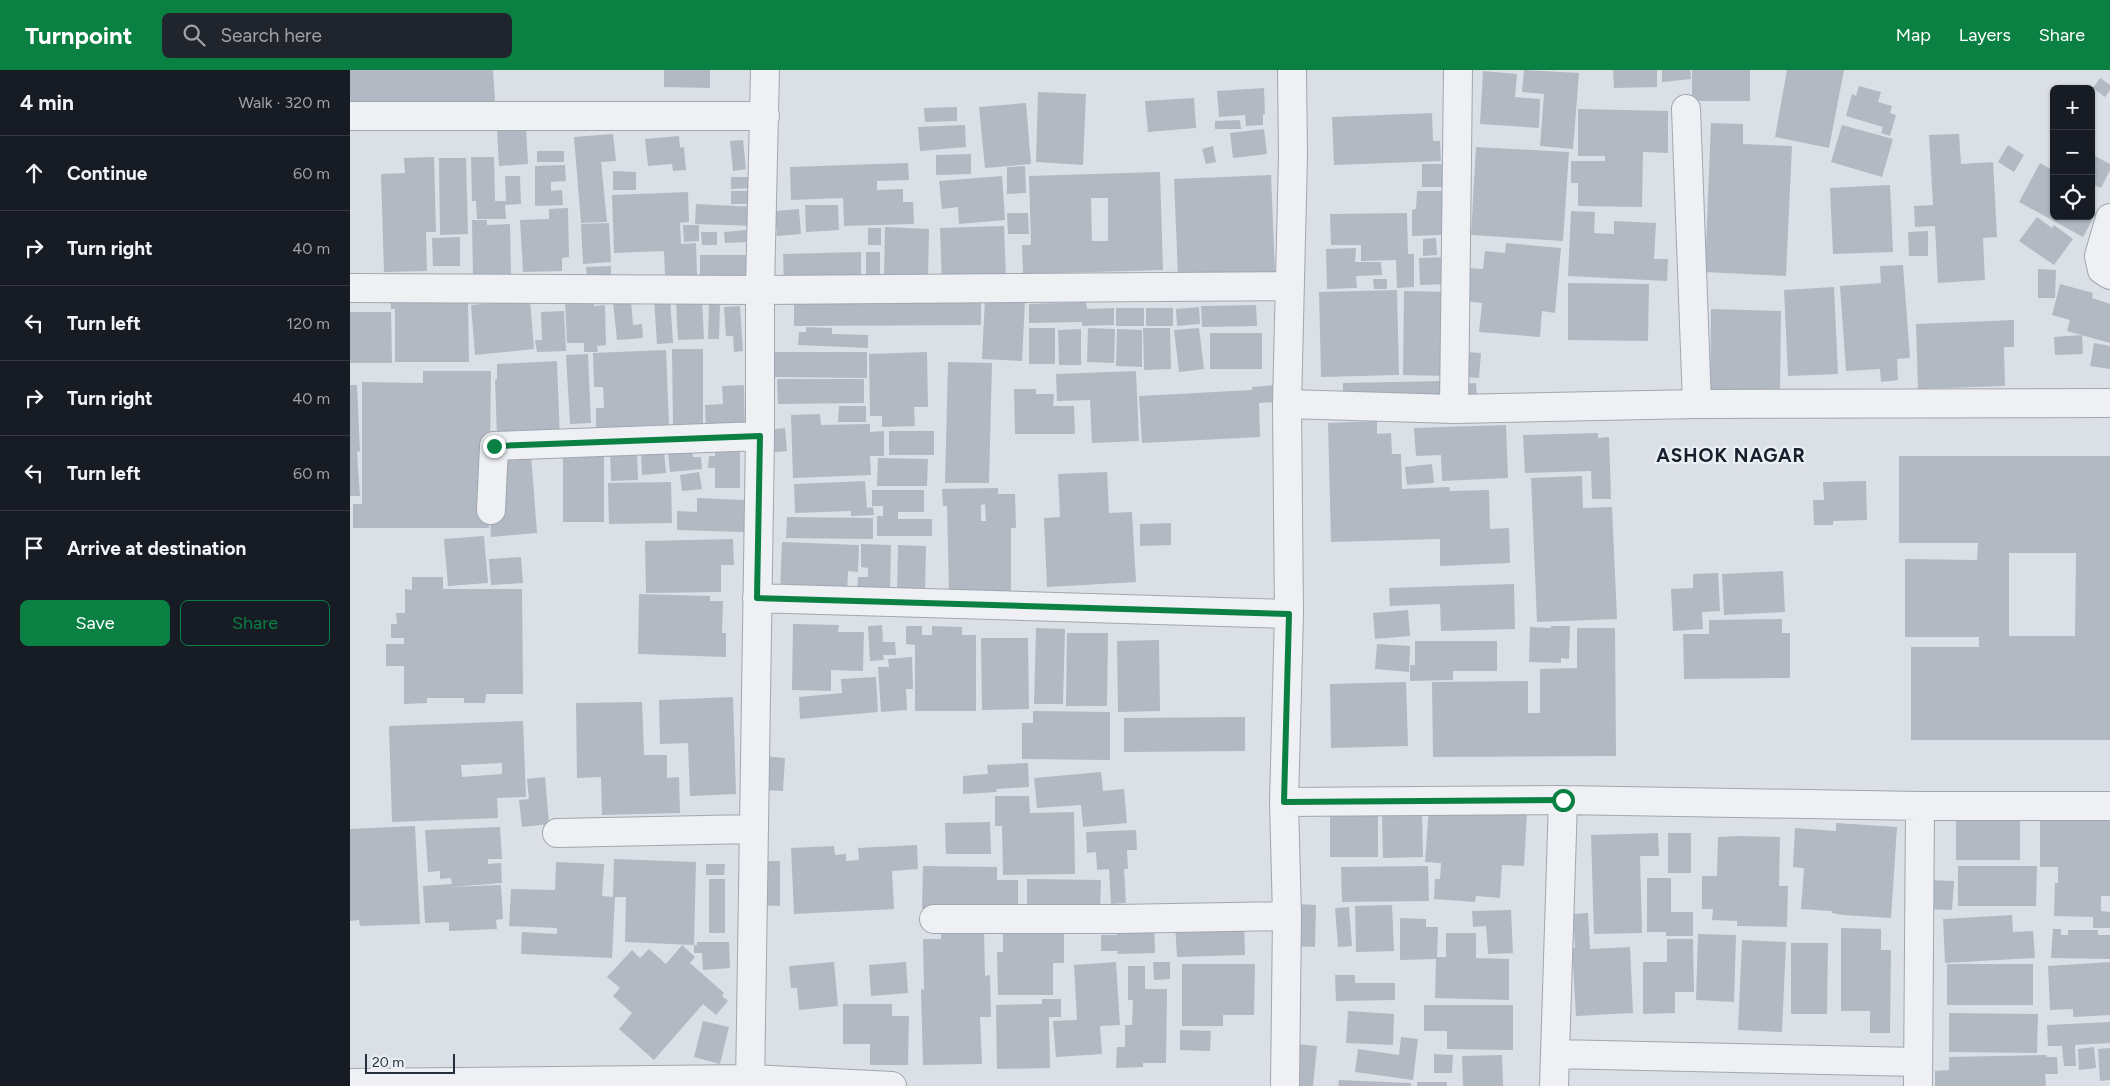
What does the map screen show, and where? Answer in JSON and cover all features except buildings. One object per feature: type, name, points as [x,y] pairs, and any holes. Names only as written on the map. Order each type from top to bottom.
[{"type":"street","points":[[750,1082],[760,436],[760,290],[765,70]]},
{"type":"street","points":[[1285,1086],[1286,916],[1284,802],[1289,614],[1287,404],[1293,156],[1292,70]]},
{"type":"street","points":[[1454,409],[1458,71]]},
{"type":"street","points":[[1686,109],[1697,404]]},
{"type":"street","points":[[350,116],[765,116]]},
{"type":"street","points":[[2110,218],[2099,256],[2102,270],[2110,275]]},
{"type":"street","points":[[350,288],[760,290],[1290,286]]},
{"type":"street","points":[[1287,404],[1454,409],[1697,404],[2110,403]]},
{"type":"street","points":[[491,510],[494,446],[760,436]]},
{"type":"street","points":[[757,598],[1289,614]]},
{"type":"street","points":[[1284,802],[1563,800],[1920,806],[2110,806]]},
{"type":"street","points":[[1554,1086],[1563,800]]},
{"type":"street","points":[[1555,1054],[1918,1074],[1920,806]]},
{"type":"street","points":[[557,833],[754,830]]},
{"type":"street","points":[[934,919],[1116,919],[1286,916]]},
{"type":"street","points":[[350,1083],[750,1082],[892,1086]]},
{"type":"district","name":"ASHOK NAGAR","points":[[1731,455]]},
{"type":"route","points":[[494,446],[760,436],[757,598],[1289,614],[1284,802],[1563,800]]}]
